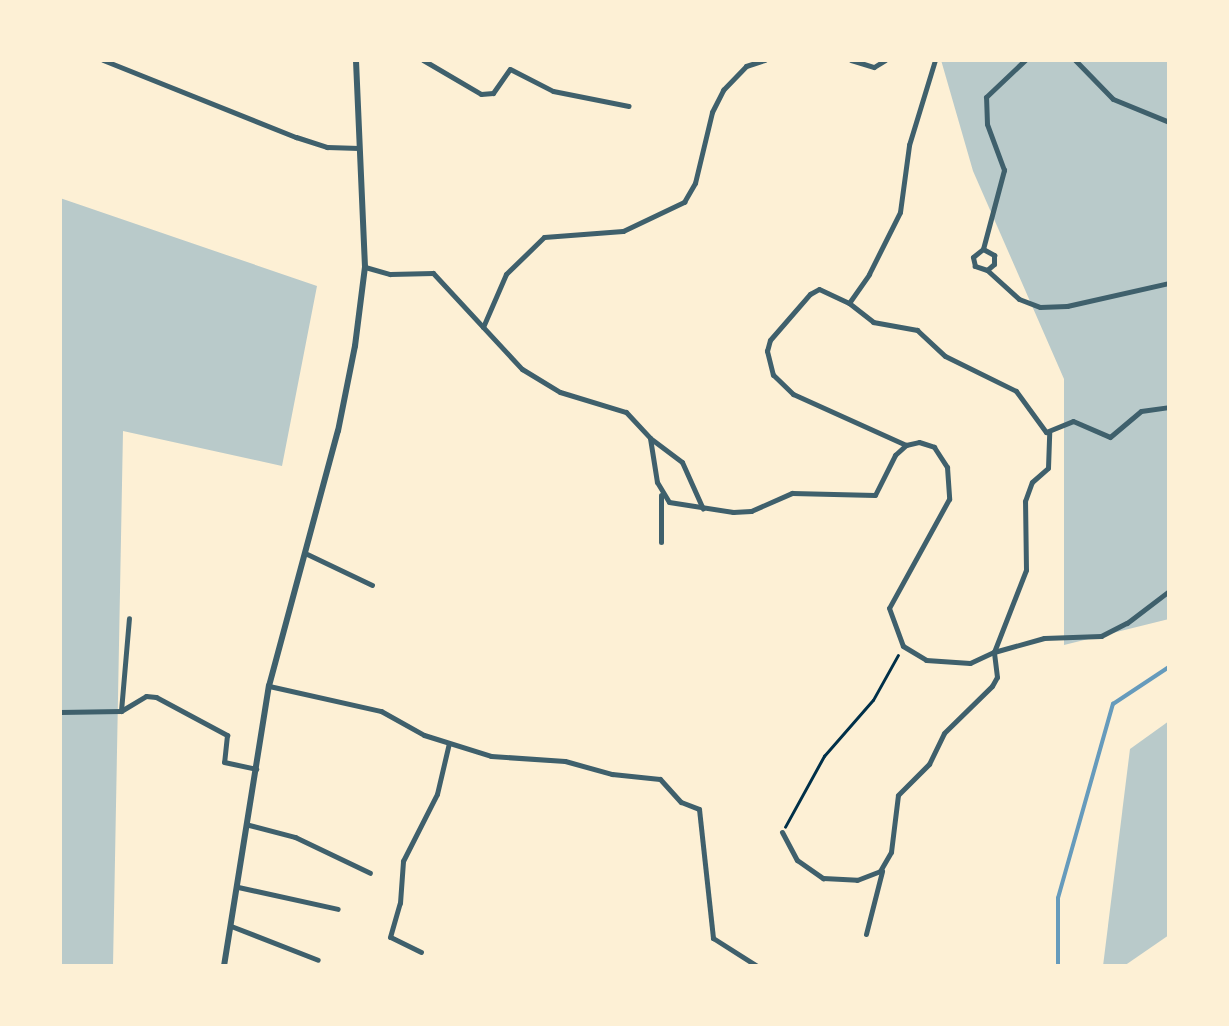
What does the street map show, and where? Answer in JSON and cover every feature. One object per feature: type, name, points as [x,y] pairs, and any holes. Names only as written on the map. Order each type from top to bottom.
[{"type":"street","points":[[103,60],[296,138],[327,147],[360,148]]},
{"type":"street","points":[[224,966],[269,686],[338,432],[365,267],[356,60]]},
{"type":"street","points":[[423,60],[481,94],[493,92],[510,69],[553,91],[629,106]]},
{"type":"street","points":[[483,327],[506,274],[544,237],[553,232],[622,231],[684,202],[695,182],[712,112],[724,90],[746,66],[765,60]]},
{"type":"street","points":[[851,60],[874,67],[885,60]]},
{"type":"street","points":[[849,303],[900,212],[908,146],[936,60]]},
{"type":"street","points":[[1025,60],[986,97],[987,124],[1004,170],[983,248],[973,261],[1018,300],[1040,307],[1067,306],[1169,283]]},
{"type":"street","points":[[1075,60],[1112,99],[1169,122]]},
{"type":"street","points":[[983,248],[994,255],[994,264],[986,270]]},
{"type":"street","points":[[365,267],[390,274],[433,273],[522,369],[560,392],[626,412],[650,438],[682,462],[703,509]]},
{"type":"street","points":[[866,934],[882,868],[891,852],[898,795],[929,764],[944,733],[997,677],[994,652],[1026,570],[1025,501],[1032,482],[1048,468],[1049,432],[1016,392],[945,356],[917,330],[873,322],[849,303],[819,289],[810,294],[770,340],[767,351],[773,375],[793,394],[906,445]]},
{"type":"street","points":[[1049,432],[1073,421],[1110,437],[1141,411],[1169,406]]},
{"type":"street","points":[[650,438],[662,494],[661,542]]},
{"type":"street","points":[[662,494],[669,502],[703,509],[751,511],[792,493],[874,495],[895,455],[906,445],[919,442],[942,454],[950,494],[889,608],[902,646],[926,660],[950,666],[1044,638],[1101,636],[1128,623],[1169,591]]},
{"type":"street","points":[[307,554],[372,585]]},
{"type":"street","points":[[122,711],[129,618]]},
{"type":"street","points":[[269,686],[381,711],[424,735],[491,756],[585,764],[667,783],[681,802],[699,808],[714,938],[757,966]]},
{"type":"street","points":[[60,712],[122,711],[146,696],[156,696],[227,735],[224,762],[257,769]]},
{"type":"street","points":[[422,952],[390,937],[400,904],[403,861],[437,794],[449,743]]},
{"type":"street","points":[[249,826],[295,837],[370,873]]},
{"type":"street","points":[[782,832],[796,860],[823,878],[858,880],[882,868]]},
{"type":"street","points":[[238,886],[338,909]]},
{"type":"street","points":[[231,926],[318,960]]},
{"type":"path","points":[[782,832],[824,756],[873,700],[902,646]]},
{"type":"shaded area","points":[[941,60],[1169,60],[1169,619],[1064,645],[1064,379],[973,171]]},
{"type":"shaded area","points":[[60,198],[317,286],[282,466],[123,431],[113,966],[60,966]]},
{"type":"shaded area","points":[[1169,721],[1169,935],[1124,966],[1103,966],[1130,749]]},
{"type":"waterway","points":[[1058,966],[1058,898],[1113,704],[1169,667]]}]
